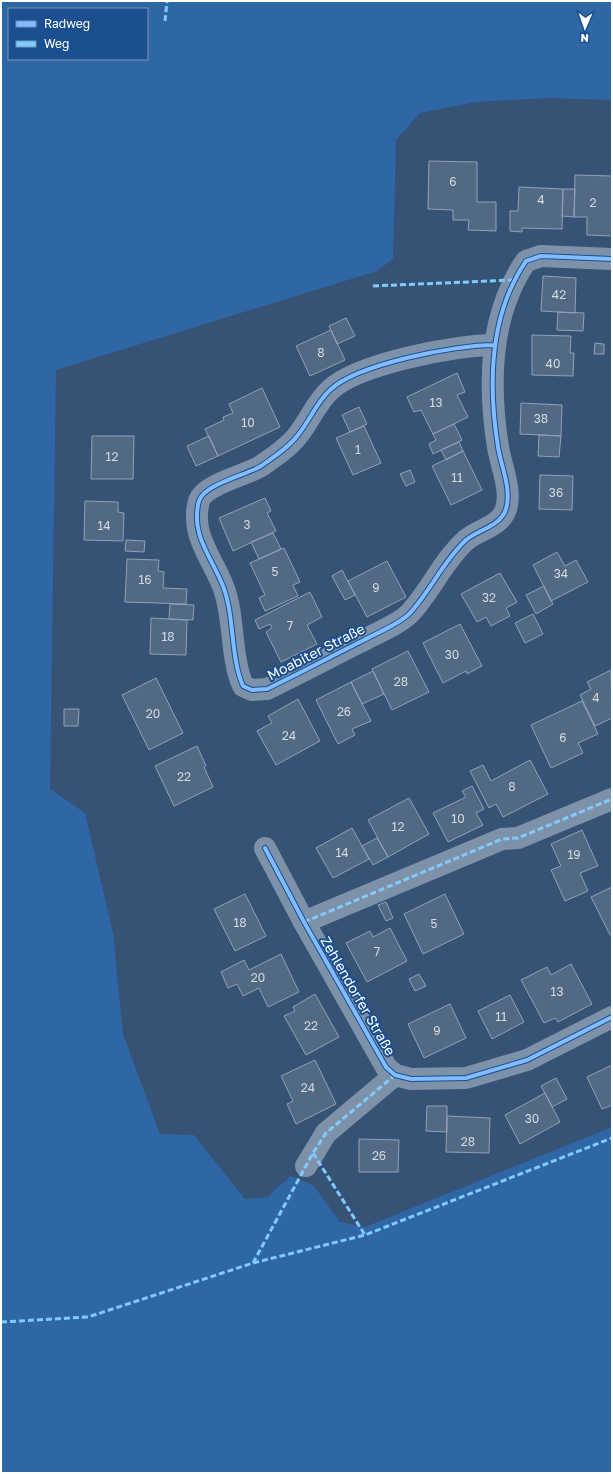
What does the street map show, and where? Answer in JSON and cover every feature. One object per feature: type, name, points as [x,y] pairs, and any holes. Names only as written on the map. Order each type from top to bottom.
[{"type":"street","name":"Moabiter Straße","points":[[494,345],[474,345],[448,348],[375,367],[350,376],[331,389],[318,403],[298,435],[280,453],[257,469],[210,489],[200,498],[196,515],[199,535],[223,586],[233,632],[239,676],[243,686],[252,690],[268,689],[385,629],[408,615],[466,540],[496,523],[506,510],[508,495],[498,447],[494,408],[494,345],[501,313],[513,280],[526,261],[540,256],[612,259]]},
{"type":"street","points":[[304,922],[502,839],[518,838],[612,799]]},
{"type":"street","name":"Zehlendorfer Straße","points":[[265,848],[304,922],[386,1067],[395,1075],[411,1079],[466,1078],[527,1060],[612,1017]]},
{"type":"street","name":"Zehlendorfer Straße","points":[[306,1166],[326,1133],[395,1075]]},
{"type":"shaded area","points":[[1,1],[612,1],[612,100],[547,98],[476,102],[420,113],[396,140],[393,259],[377,271],[56,370],[50,789],[85,813],[113,933],[123,1034],[160,1134],[194,1135],[245,1199],[267,1197],[291,1176],[314,1186],[340,1222],[365,1227],[612,1127],[612,1473],[1,1473]]},
{"type":"building","points":[[429,161],[477,162],[477,202],[496,202],[496,231],[468,230],[469,220],[453,220],[453,210],[428,209]]},
{"type":"building","points":[[575,175],[612,176],[612,236],[587,235],[587,217],[574,217]]},
{"type":"building","points":[[519,187],[563,189],[562,229],[522,228],[522,232],[510,231],[510,211],[518,211]]},
{"type":"building","points":[[563,189],[575,189],[574,217],[562,216]]},
{"type":"building","points":[[543,276],[576,278],[575,313],[541,311]]},
{"type":"building","points":[[558,312],[584,313],[583,331],[557,330]]},
{"type":"building","points":[[346,318],[355,336],[337,344],[329,326]]},
{"type":"building","points":[[331,330],[345,360],[310,376],[296,346]]},
{"type":"building","points":[[532,335],[571,336],[570,353],[574,353],[573,376],[532,375]]},
{"type":"building","points":[[595,343],[604,344],[604,354],[594,354]]},
{"type":"building","points":[[457,373],[465,392],[457,395],[468,417],[433,434],[421,410],[414,412],[407,397]]},
{"type":"building","points":[[262,388],[280,427],[218,456],[205,429],[224,420],[223,417],[233,413],[229,404]]},
{"type":"building","points":[[521,403],[562,405],[561,436],[520,434]]},
{"type":"building","points":[[359,407],[367,424],[350,432],[342,415]]},
{"type":"building","points":[[454,424],[462,440],[433,454],[429,444],[436,440],[433,434]]},
{"type":"building","points":[[364,426],[381,463],[353,475],[336,438]]},
{"type":"building","points":[[539,435],[561,436],[559,457],[538,456]]},
{"type":"building","points":[[92,436],[134,436],[133,479],[91,479]]},
{"type":"building","points":[[209,436],[218,456],[196,466],[187,446]]},
{"type":"building","points":[[459,442],[463,451],[446,460],[441,450]]},
{"type":"building","points":[[463,451],[482,490],[451,505],[432,466]]},
{"type":"building","points":[[410,470],[415,482],[406,486],[400,474]]},
{"type":"building","points":[[540,475],[573,476],[572,510],[539,509]]},
{"type":"building","points":[[265,498],[271,511],[267,513],[276,531],[233,551],[219,518]]},
{"type":"building","points":[[85,501],[118,502],[118,512],[124,513],[123,541],[84,540]]},
{"type":"building","points":[[273,533],[281,549],[259,559],[251,542]]},
{"type":"building","points":[[126,540],[145,541],[144,552],[125,551]]},
{"type":"building","points":[[284,548],[300,582],[293,585],[298,596],[265,611],[259,598],[265,595],[250,563]]},
{"type":"building","points":[[557,552],[565,566],[576,560],[588,582],[551,601],[533,565]]},
{"type":"building","points":[[127,559],[159,560],[158,571],[164,572],[163,588],[187,589],[186,604],[125,602]]},
{"type":"building","points":[[387,561],[406,597],[367,617],[348,581]]},
{"type":"building","points":[[342,570],[355,595],[345,600],[332,576]]},
{"type":"building","points":[[500,573],[517,602],[506,608],[510,616],[491,626],[486,617],[477,622],[461,594]]},
{"type":"building","points":[[544,586],[553,604],[536,614],[526,595]]},
{"type":"building","points":[[310,592],[322,617],[307,625],[317,644],[281,662],[266,632],[272,628],[270,624],[259,629],[255,620]]},
{"type":"building","points":[[170,604],[194,605],[193,620],[169,619]]},
{"type":"building","points":[[533,614],[543,634],[525,643],[515,623]]},
{"type":"building","points":[[151,618],[187,620],[186,655],[150,654]]},
{"type":"building","points":[[460,624],[482,666],[467,674],[466,671],[443,683],[423,643]]},
{"type":"building","points":[[408,651],[429,692],[392,710],[372,669]]},
{"type":"building","points":[[611,670],[612,718],[595,726],[580,695],[591,689],[587,682]]},
{"type":"building","points":[[373,671],[384,694],[362,704],[351,682]]},
{"type":"building","points":[[156,678],[183,733],[149,750],[122,695]]},
{"type":"building","points":[[351,682],[371,721],[352,729],[355,735],[338,744],[316,700]]},
{"type":"building","points":[[298,699],[320,741],[276,765],[257,731],[272,723],[268,716]]},
{"type":"building","points":[[582,701],[598,734],[578,743],[583,753],[551,768],[531,725]]},
{"type":"building","points":[[64,709],[79,709],[78,726],[64,726]]},
{"type":"building","points":[[197,746],[213,787],[174,806],[155,766]]},
{"type":"building","points":[[530,760],[548,794],[503,817],[496,804],[489,808],[470,771],[483,765],[491,781]]},
{"type":"building","points":[[472,786],[484,809],[476,813],[483,825],[448,842],[433,813],[466,797],[462,791]]},
{"type":"building","points":[[409,798],[429,834],[388,857],[368,820]]},
{"type":"building","points":[[352,828],[369,859],[333,878],[316,848]]},
{"type":"building","points":[[582,830],[598,866],[580,873],[588,891],[565,901],[551,870],[561,866],[551,844]]},
{"type":"building","points":[[377,838],[388,857],[373,865],[362,846]]},
{"type":"building","points":[[612,887],[612,935],[610,935],[591,897]]},
{"type":"building","points":[[245,894],[266,936],[235,951],[214,909]]},
{"type":"building","points":[[445,894],[464,934],[423,954],[404,914]]},
{"type":"building","points":[[386,902],[393,918],[386,921],[378,905]]},
{"type":"building","points":[[390,928],[407,961],[367,982],[346,943],[370,931],[373,937]]},
{"type":"building","points":[[281,954],[299,992],[268,1007],[259,988],[243,996],[237,984],[228,988],[221,972],[244,960],[249,970]]},
{"type":"building","points":[[571,964],[592,1004],[558,1022],[555,1018],[544,1023],[521,980],[547,967],[551,975]]},
{"type":"building","points":[[419,974],[426,986],[415,991],[409,979]]},
{"type":"building","points":[[315,994],[339,1037],[306,1055],[284,1016],[295,1011],[293,1007]]},
{"type":"building","points":[[510,995],[524,1022],[492,1039],[478,1011]]},
{"type":"building","points":[[450,1004],[466,1038],[424,1058],[408,1024]]},
{"type":"building","points":[[315,1060],[336,1104],[296,1124],[287,1104],[293,1101],[281,1076]]},
{"type":"building","points":[[612,1065],[612,1105],[602,1109],[587,1077]]},
{"type":"building","points":[[556,1078],[567,1099],[552,1107],[541,1086]]},
{"type":"building","points":[[545,1093],[560,1122],[520,1144],[505,1115]]},
{"type":"building","points":[[427,1106],[447,1106],[447,1132],[426,1131]]},
{"type":"building","points":[[447,1116],[490,1118],[489,1153],[446,1152]]},
{"type":"building","points":[[359,1139],[399,1140],[398,1172],[359,1172]]},
{"type":"marked path","points":[[165,21],[167,1]]},
{"type":"marked path","points":[[373,286],[513,280]]},
{"type":"marked path","points":[[304,922],[502,839],[518,838],[612,799]]},
{"type":"marked path","points":[[253,1263],[313,1153],[326,1133],[395,1075]]},
{"type":"marked path","points":[[1,1322],[88,1317],[253,1263],[365,1235],[612,1138]]},
{"type":"marked path","points":[[313,1153],[365,1235]]},
{"type":"cycle path","points":[[494,345],[456,348],[432,352],[383,364],[343,381],[325,395],[298,435],[281,452],[261,466],[227,480],[203,495],[199,501],[197,513],[199,534],[227,598],[236,662],[243,686],[252,690],[267,689],[405,618],[424,596],[450,557],[458,548],[471,536],[499,520],[506,509],[508,494],[498,447],[495,423],[493,399],[494,351],[498,327],[514,282],[526,261],[541,256],[612,259]]},
{"type":"cycle path","points":[[265,848],[304,922],[386,1067],[395,1075],[411,1079],[466,1078],[527,1060],[612,1017]]}]
